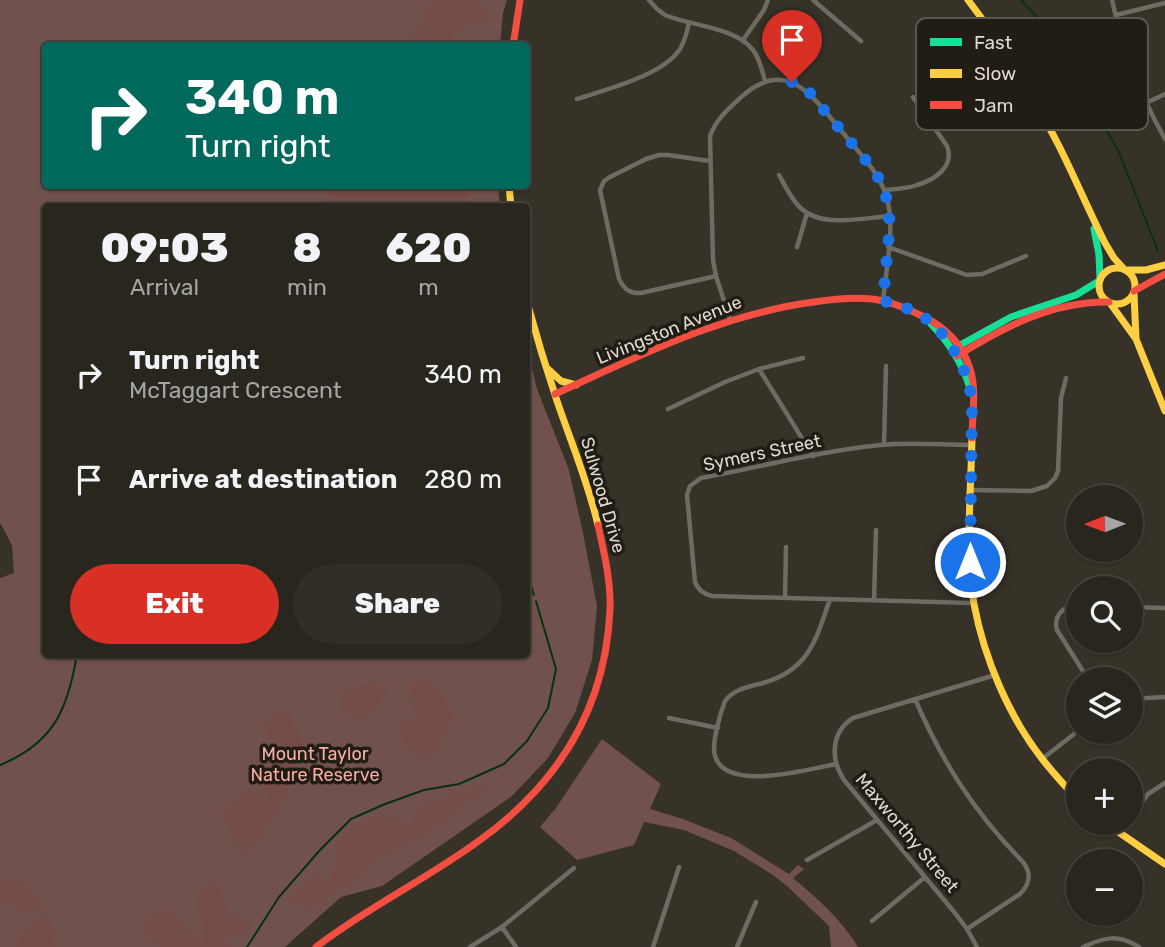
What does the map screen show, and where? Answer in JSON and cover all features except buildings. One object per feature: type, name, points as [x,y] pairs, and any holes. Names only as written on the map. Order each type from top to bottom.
[{"type":"main road","points":[[514,42],[520,0]]},
{"type":"main road","points":[[968,0],[981,18]]},
{"type":"main road","points":[[1050,130],[1109,251],[1133,279],[1136,339]]},
{"type":"main road","points":[[1092,218],[1099,255],[1100,293],[1121,315],[1136,339],[1165,411]]},
{"type":"main road","points":[[958,351],[1011,317],[1076,295],[1109,270],[1146,270],[1165,265]]},
{"type":"main road","points":[[949,333],[977,339],[1021,320],[1076,303],[1089,301],[1117,304],[1130,298],[1134,291],[1165,275]]},
{"type":"main road","name":"Livingston Avenue","points":[[555,394],[705,328],[770,309],[811,301],[883,301],[897,304],[936,323],[949,333],[972,394],[970,554],[974,603],[983,640],[995,675],[1016,719],[1042,759],[1066,786]]},
{"type":"main road","name":"Sulwood Drive","points":[[316,947],[358,916],[468,848],[514,813],[553,772],[582,727],[593,702],[606,652],[610,581],[595,510],[545,366],[530,313]]},
{"type":"main road","name":"Livingston Avenue","points":[[920,315],[958,351],[970,367],[974,387],[972,407]]},
{"type":"main road","points":[[970,367],[977,339]]},
{"type":"main road","points":[[545,366],[561,381],[576,384]]},
{"type":"main road","points":[[1121,835],[1165,864]]},
{"type":"street","points":[[649,0],[665,15],[743,40],[759,61],[765,81]]},
{"type":"street","points":[[743,40],[768,0]]},
{"type":"street","points":[[813,0],[861,41]]},
{"type":"street","points":[[1112,0],[1117,18]]},
{"type":"street","points":[[1116,15],[1165,4]]},
{"type":"street","points":[[577,99],[629,83],[664,64],[679,50],[689,23]]},
{"type":"street","points":[[730,320],[713,260],[710,136],[720,117],[750,89],[765,81],[792,82],[809,92],[869,164],[884,190],[890,216],[883,301]]},
{"type":"street","points":[[1148,102],[1165,94]]},
{"type":"street","points":[[913,97],[916,101]]},
{"type":"street","points":[[1148,107],[1165,139]]},
{"type":"street","points":[[884,190],[918,186],[944,169],[949,161],[949,152],[936,130]]},
{"type":"street","points":[[710,161],[668,155],[654,156],[610,177],[600,190],[620,279],[626,290],[641,293],[716,276]]},
{"type":"street","points":[[779,174],[796,203],[807,213],[820,219],[890,216]]},
{"type":"street","points":[[797,247],[807,213]]},
{"type":"street","points":[[888,247],[967,275],[982,274],[1026,256]]},
{"type":"street","points":[[668,409],[759,369],[803,358]]},
{"type":"street","points":[[884,445],[886,366]]},
{"type":"street","points":[[759,369],[813,456]]},
{"type":"street","points":[[971,490],[1031,491],[1039,490],[1053,481],[1059,468],[1061,398],[1066,378]]},
{"type":"street","name":"Symers Street","points":[[972,445],[884,445],[813,456],[701,478],[690,486],[687,495],[695,582],[701,591],[712,596],[974,603]]},
{"type":"street","points":[[874,600],[876,530]]},
{"type":"street","points":[[785,598],[786,547]]},
{"type":"street","points":[[830,599],[817,639],[811,650],[792,670],[780,677],[740,689],[724,701],[714,747],[716,758],[723,767],[738,776],[770,775],[836,764]]},
{"type":"street","points":[[1143,607],[1165,608]]},
{"type":"street","points":[[1066,609],[1057,618],[1056,624],[1066,644]]},
{"type":"street","name":"Maxworthy Street","points":[[977,947],[967,929],[844,780],[836,764],[834,749],[841,730],[849,720],[864,713],[995,675]]},
{"type":"street","points":[[1143,698],[1165,697]]},
{"type":"street","points":[[915,698],[934,743],[959,785],[989,825],[1023,862],[1029,875],[1026,889],[967,929]]},
{"type":"street","points":[[669,718],[718,728]]},
{"type":"street","points":[[1042,759],[1066,740]]},
{"type":"street","points":[[1143,800],[1165,783]]},
{"type":"street","points":[[807,860],[877,820]]},
{"type":"street","points":[[653,947],[679,867]]},
{"type":"street","points":[[470,947],[502,927],[575,868]]},
{"type":"street","points":[[872,921],[925,877]]},
{"type":"street","points":[[737,947],[756,902]]},
{"type":"street","points":[[502,927],[516,947]]},
{"type":"street","points":[[1083,947],[1107,938],[1127,940],[1139,947]]},
{"type":"green space","name":"Mount Taylor Nature Reserve","points":[[0,0],[507,0],[500,42],[42,42],[42,189],[498,189],[500,203],[42,203],[42,658],[530,658],[530,360],[537,389],[569,470],[597,606],[592,660],[575,713],[548,758],[512,796],[382,886],[341,897],[285,947],[0,947],[0,578],[14,573],[12,545],[0,523]]},
{"type":"green space","points":[[602,739],[661,784],[650,809],[731,838],[789,874],[798,865],[804,869],[793,878],[837,919],[858,947],[831,947],[829,926],[773,875],[734,851],[684,830],[644,822],[634,845],[577,860],[540,827],[556,808]]},
{"type":"shaded area","points":[[433,0],[477,0],[493,23],[475,24],[454,31],[454,42],[410,42]]},
{"type":"shaded area","points":[[330,189],[469,189],[469,203],[322,203]]},
{"type":"shaded area","points":[[430,679],[441,692],[454,716],[428,759],[404,748],[399,726],[417,715],[407,682]]},
{"type":"shaded area","points":[[360,684],[387,685],[381,703],[364,724],[342,709],[342,695]]},
{"type":"shaded area","points":[[285,707],[306,749],[271,821],[245,858],[221,813],[251,789],[268,801],[264,785],[274,756],[264,727]]},
{"type":"shaded area","points":[[503,777],[414,841],[380,855],[348,885],[309,910],[290,904],[302,884],[315,873],[327,885],[339,853],[331,856],[344,838],[362,822],[385,817],[413,828],[418,805]]},
{"type":"shaded area","points":[[14,877],[27,883],[40,907],[27,913],[14,904],[0,906],[0,884]]},
{"type":"shaded area","points":[[205,882],[219,887],[228,913],[251,924],[244,933],[224,938],[228,947],[162,947],[143,926],[162,911],[169,911],[202,942],[202,923],[197,900]]},
{"type":"shaded area","points":[[47,914],[56,947],[20,947],[18,939]]},
{"type":"waterway","points":[[1021,0],[1038,18]]},
{"type":"waterway","points":[[1106,130],[1118,150],[1158,251]]},
{"type":"waterway","points":[[530,584],[534,595]]},
{"type":"waterway","points":[[247,947],[279,897],[351,819],[424,790],[459,784],[504,764],[527,741],[548,708],[556,669],[536,601]]},
{"type":"waterway","points":[[0,765],[34,746],[46,735],[63,707],[76,658]]},
{"type":"traffic: fast","points":[[1094,229],[1100,279]]},
{"type":"traffic: fast","points":[[953,349],[1011,317],[1076,295],[1099,281]]},
{"type":"traffic: fast","points":[[931,324],[954,353],[970,388]]},
{"type":"traffic: slow","points":[[968,0],[981,18]]},
{"type":"traffic: slow","points":[[1050,130],[1105,243],[1124,269]]},
{"type":"traffic: slow","points":[[509,189],[511,203]]},
{"type":"traffic: slow","points":[[1125,270],[1146,270],[1165,265]]},
{"type":"traffic: slow","points":[[1117,268],[1130,273],[1135,286],[1130,299],[1117,304],[1104,299],[1099,286],[1104,273],[1117,268]]},
{"type":"traffic: slow","points":[[1134,294],[1136,338]]},
{"type":"traffic: slow","points":[[1110,303],[1136,339],[1165,411]]},
{"type":"traffic: slow","points":[[530,312],[598,525]]},
{"type":"traffic: slow","points":[[548,369],[561,381],[576,385]]},
{"type":"traffic: slow","points":[[972,438],[970,564],[978,624],[991,666],[1019,725],[1043,760],[1066,786]]},
{"type":"traffic: slow","points":[[1123,835],[1165,864]]},
{"type":"traffic: jam","points":[[514,42],[520,0]]},
{"type":"traffic: jam","points":[[1134,291],[1165,274]]},
{"type":"traffic: jam","points":[[555,394],[682,338],[747,316],[821,301],[872,299],[898,305],[930,320],[958,345],[967,360],[972,377],[972,438]]},
{"type":"traffic: jam","points":[[957,356],[1011,326],[1049,311],[1068,306],[1109,302]]},
{"type":"traffic: jam","points":[[316,947],[480,840],[508,818],[555,768],[588,710],[607,645],[609,588],[598,525]]},
{"type":"route","points":[[792,82],[809,92],[869,164],[884,190],[890,224],[883,301],[897,304],[920,315],[934,327],[953,349],[965,372],[972,394],[970,562]]}]
